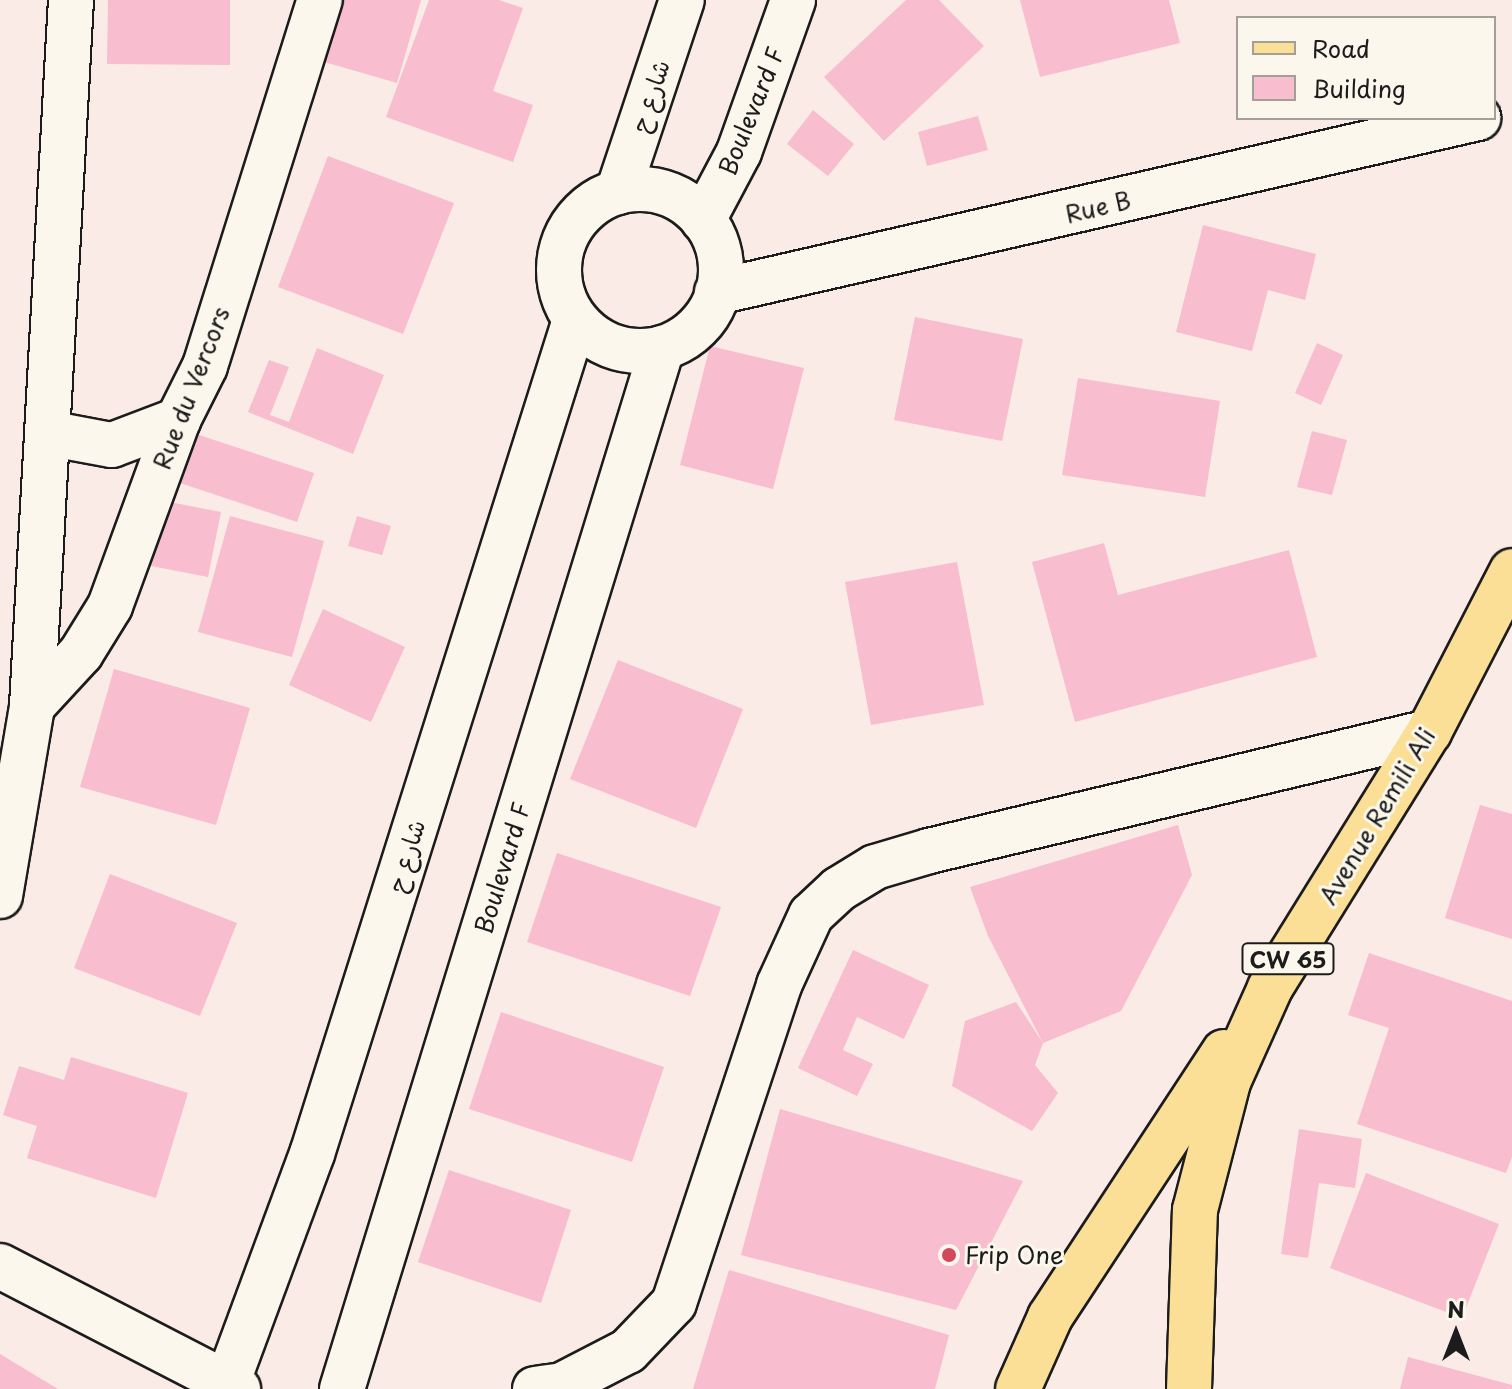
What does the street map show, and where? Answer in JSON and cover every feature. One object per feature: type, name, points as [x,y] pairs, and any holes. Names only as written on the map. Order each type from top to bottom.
[{"type":"main road","name":"Avenue Remili Ali","points":[[1189,1389],[1190,1257],[1198,1198],[1228,1082],[1270,988],[1429,732],[1512,571]]},
{"type":"main road","points":[[1018,1389],[1050,1317],[1113,1215],[1270,988]]},
{"type":"street","points":[[0,896],[32,706],[71,0]]},
{"type":"street","name":"Rue du Vercors","points":[[32,706],[81,653],[110,606],[178,420],[205,366],[320,0]]},
{"type":"street","name":"شارع ح","points":[[618,192],[682,0]]},
{"type":"street","name":"Boulevard F","points":[[703,220],[739,152],[793,0]]},
{"type":"street","name":"Rue B","points":[[717,292],[1469,120]]},
{"type":"street","points":[[659,191],[684,202],[703,220],[721,267],[717,292],[706,317],[686,336],[662,348],[620,349],[595,338],[575,320],[558,283],[562,244],[583,211],[618,192],[659,191]]},
{"type":"street","name":"شارع ح","points":[[230,1388],[312,1154],[575,320]]},
{"type":"street","name":"Boulevard F","points":[[342,1389],[662,348]]},
{"type":"street","points":[[47,433],[112,445],[178,420]]},
{"type":"street","points":[[535,1389],[562,1385],[628,1351],[674,1303],[779,985],[811,915],[839,889],[875,867],[929,851],[1429,732]]},
{"type":"street","points":[[0,1266],[230,1388]]},
{"type":"building","points":[[108,0],[230,0],[230,65],[107,64]]},
{"type":"building","points":[[330,0],[421,0],[397,83],[314,59]]},
{"type":"building","points":[[429,0],[499,0],[523,8],[493,91],[533,105],[513,162],[386,117]]},
{"type":"building","points":[[906,0],[939,0],[984,46],[884,141],[824,77]]},
{"type":"building","points":[[1020,0],[1169,0],[1180,43],[1040,77]]},
{"type":"building","points":[[813,110],[854,144],[828,176],[787,144]]},
{"type":"building","points":[[978,116],[988,150],[927,166],[918,132]]},
{"type":"building","points":[[328,156],[454,203],[403,334],[278,287]]},
{"type":"building","points":[[1203,225],[1316,254],[1305,300],[1268,290],[1252,351],[1176,332]]},
{"type":"building","points":[[915,317],[1023,339],[1002,441],[894,420]]},
{"type":"building","points":[[1317,343],[1343,355],[1321,405],[1295,393]]},
{"type":"building","points":[[710,346],[804,368],[773,489],[680,465]]},
{"type":"building","points":[[317,348],[384,375],[353,454],[248,412],[269,360],[289,367],[270,415],[289,422]]},
{"type":"building","points":[[1078,378],[1220,401],[1205,497],[1062,475]]},
{"type":"building","points":[[1312,431],[1347,440],[1332,495],[1297,487]]},
{"type":"building","points":[[193,433],[314,473],[297,522],[177,482]]},
{"type":"building","points":[[154,499],[221,512],[208,577],[141,564]]},
{"type":"building","points":[[230,516],[324,541],[292,657],[198,632]]},
{"type":"building","points":[[357,516],[391,526],[382,555],[348,546]]},
{"type":"building","points":[[1104,543],[1118,595],[1289,550],[1317,657],[1075,722],[1032,562]]},
{"type":"building","points":[[957,562],[984,705],[871,725],[845,582]]},
{"type":"building","points":[[323,609],[405,647],[371,722],[289,685]]},
{"type":"building","points":[[618,660],[743,709],[696,828],[570,779]]},
{"type":"building","points":[[114,669],[250,708],[216,825],[80,787]]},
{"type":"building","points":[[1480,805],[1512,814],[1512,939],[1445,918]]},
{"type":"building","points":[[1178,825],[1192,875],[1121,1011],[1043,1043],[988,936],[970,887]]},
{"type":"building","points":[[557,853],[721,907],[690,996],[527,942]]},
{"type":"building","points":[[110,874],[237,923],[200,1016],[74,968]]},
{"type":"building","points":[[853,950],[929,985],[904,1039],[857,1017],[843,1050],[873,1064],[857,1096],[798,1068]]},
{"type":"building","points":[[1369,953],[1512,1001],[1512,1157],[1506,1173],[1357,1124],[1389,1028],[1348,1015]]},
{"type":"building","points":[[1016,1002],[1043,1043],[1035,1065],[1058,1093],[1032,1131],[952,1086],[965,1021]]},
{"type":"building","points":[[501,1012],[664,1067],[632,1162],[469,1109]]},
{"type":"building","points":[[71,1057],[188,1093],[156,1198],[27,1158],[37,1126],[3,1115],[19,1066],[64,1080]]},
{"type":"building","points":[[780,1109],[1023,1181],[956,1310],[741,1255]]},
{"type":"building","points":[[1299,1129],[1362,1139],[1355,1188],[1319,1183],[1308,1258],[1281,1254]]},
{"type":"building","points":[[449,1170],[571,1210],[541,1303],[418,1262]]},
{"type":"building","points":[[1366,1173],[1499,1224],[1462,1318],[1330,1268]]},
{"type":"building","points":[[729,1270],[949,1335],[935,1389],[693,1389]]},
{"type":"building","points":[[0,1354],[58,1389],[0,1389]]},
{"type":"building","points":[[1408,1357],[1512,1385],[1512,1389],[1400,1389]]},
{"type":"place","name":"Frip One","points":[[949,1255]]}]
